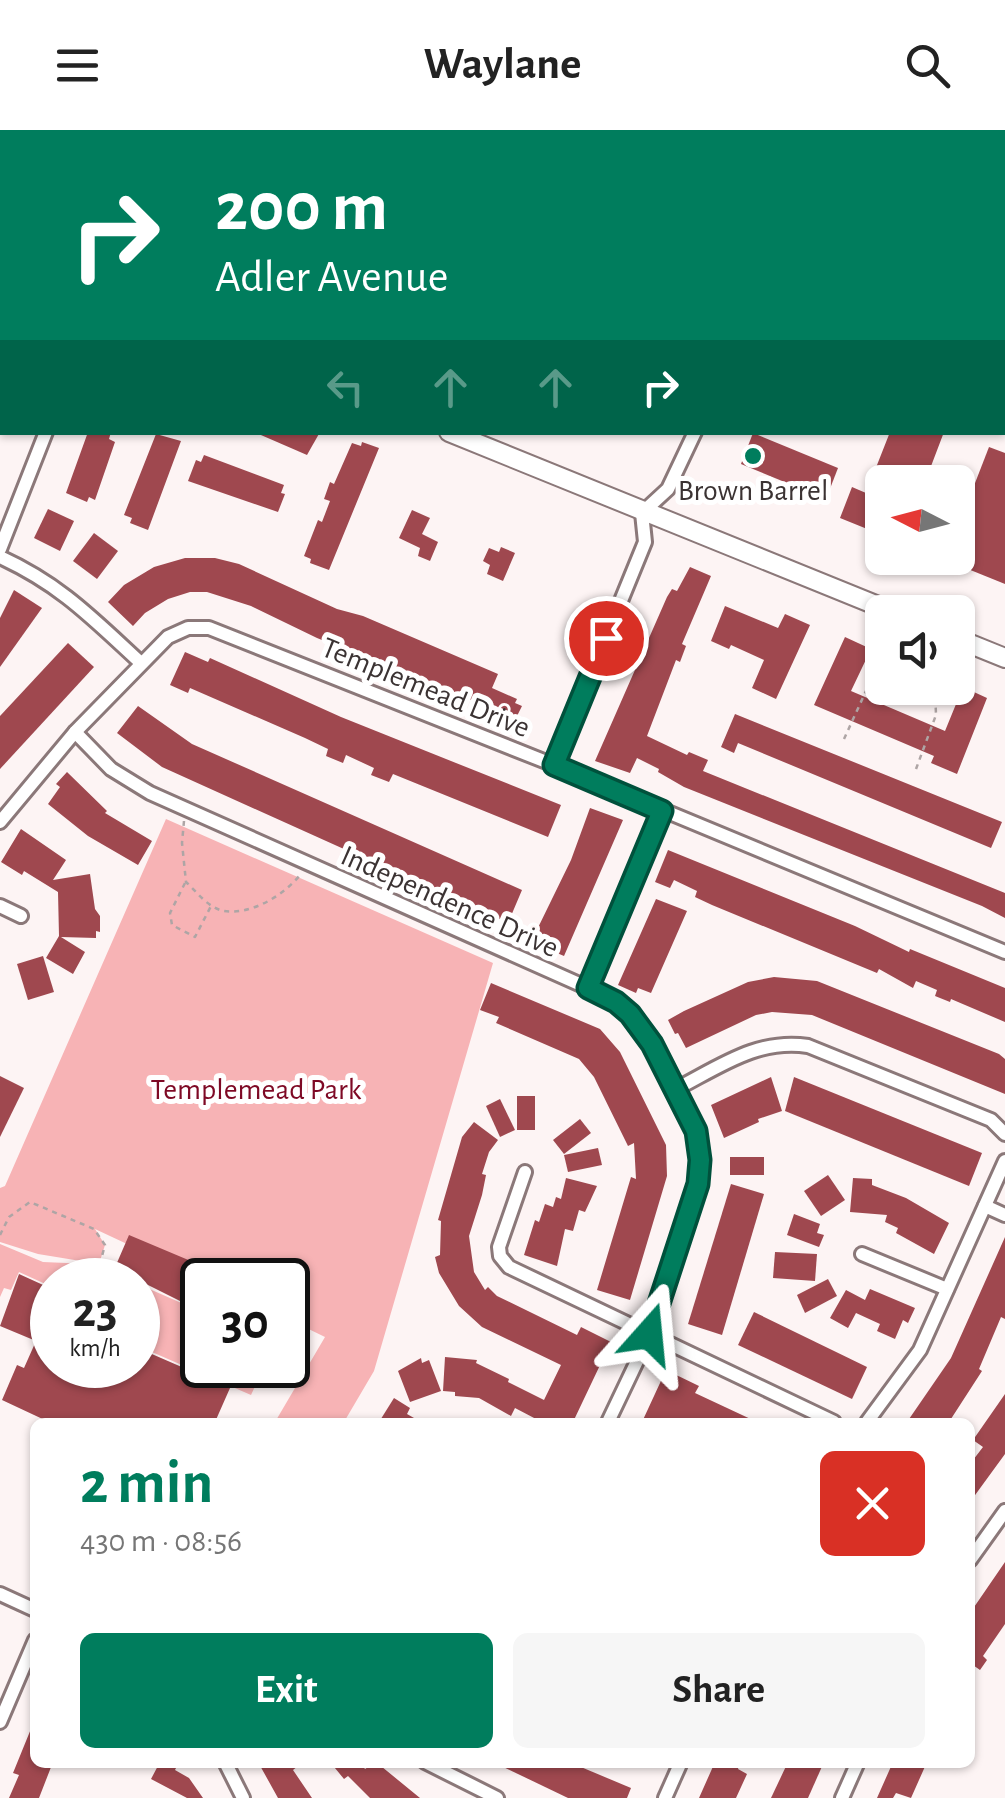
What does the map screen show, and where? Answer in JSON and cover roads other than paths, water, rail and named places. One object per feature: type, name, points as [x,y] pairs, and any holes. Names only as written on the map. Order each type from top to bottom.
[{"type":"main road","points":[[456,435],[865,600]]},
{"type":"main road","points":[[975,646],[1005,658]]},
{"type":"street","points":[[0,549],[45,435]]},
{"type":"street","points":[[554,765],[644,542],[642,513],[668,489],[694,435]]},
{"type":"street","points":[[0,557],[41,576],[80,606],[140,663]]},
{"type":"street","name":"Templemead Drive","points":[[0,822],[75,732],[168,637],[188,628],[209,628],[554,765],[1005,952]]},
{"type":"street","name":"Independence Drive","points":[[75,732],[121,777],[186,810],[588,988],[616,1002],[642,1028],[696,1131],[700,1160],[698,1184],[649,1334],[610,1418]]},
{"type":"street","points":[[588,988],[662,811]]},
{"type":"street","points":[[0,906],[21,916]]},
{"type":"street","points":[[676,1089],[756,1048],[794,1044],[808,1046],[991,1120],[1005,1134]]},
{"type":"street","points":[[870,1418],[920,1350],[1005,1161]]},
{"type":"street","points":[[525,1172],[501,1234],[499,1247],[504,1262],[517,1272],[826,1418]]},
{"type":"street","points":[[985,1206],[1005,1214]]},
{"type":"street","points":[[862,1254],[947,1289]]},
{"type":"street","points":[[975,1553],[1005,1510]]},
{"type":"street","points":[[0,1594],[30,1608]]},
{"type":"street","points":[[0,1722],[30,1652]]},
{"type":"street","points":[[228,1768],[244,1798]]},
{"type":"street","points":[[437,1768],[498,1798]]},
{"type":"street","points":[[665,1798],[678,1768]]},
{"type":"street","points":[[842,1798],[855,1768]]},
{"type":"place","name":"Brown Barrel","points":[[753,456]]},
{"type":"park label","name":"Templemead Park","points":[[256,1089]]}]
